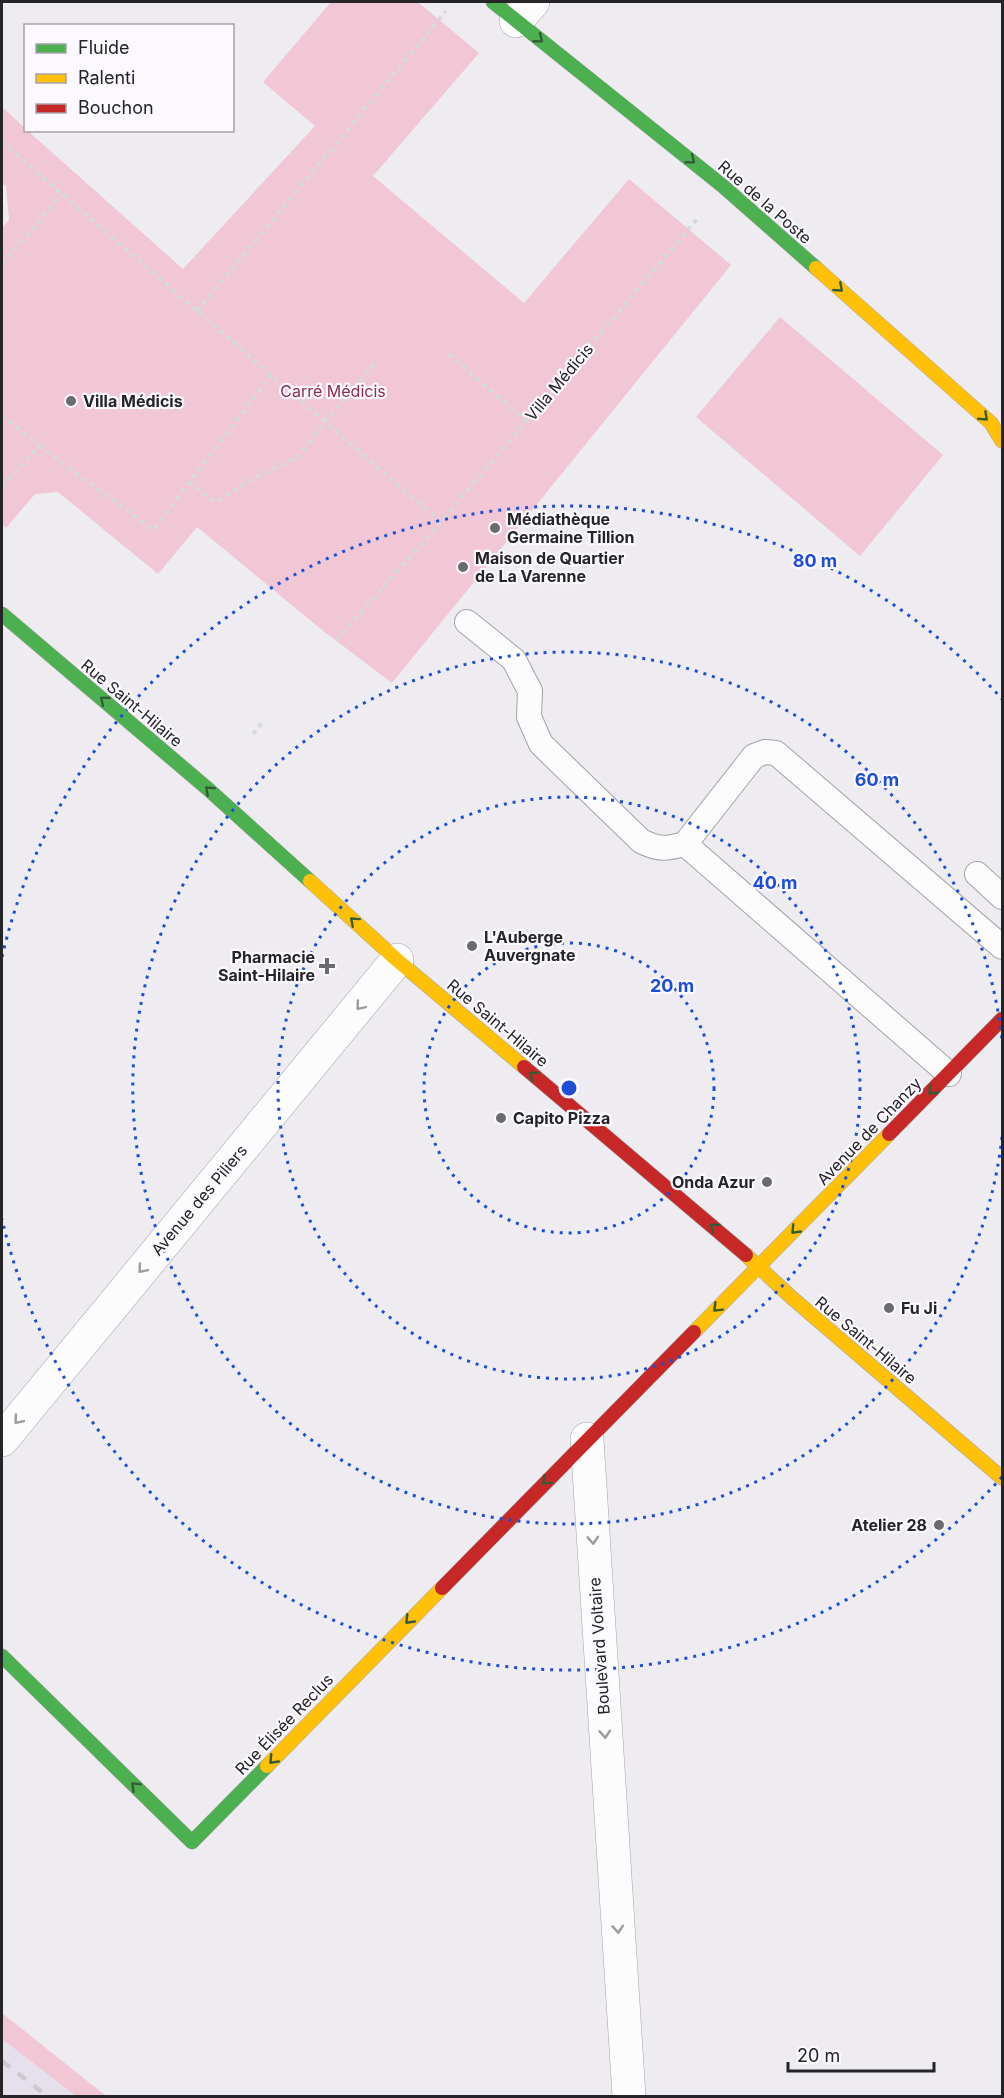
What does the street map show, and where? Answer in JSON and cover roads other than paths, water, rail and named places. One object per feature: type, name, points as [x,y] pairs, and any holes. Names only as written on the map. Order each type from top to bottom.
[{"type":"street","name":"Rue de la Poste","points":[[514,8],[724,187],[991,423],[1002,441]]},
{"type":"street","name":"Rue Saint-Hilaire","points":[[2,614],[208,789],[397,960],[758,1266],[1002,1478]]},
{"type":"street","name":"Avenue des Piliers","points":[[2,1440],[397,960]]},
{"type":"street","name":"Avenue de Chanzy","points":[[758,1266],[1002,1019]]},
{"type":"street","points":[[586,1440],[758,1266]]},
{"type":"street","name":"Rue Élisée Reclus","points":[[2,1656],[192,1842],[586,1440]]},
{"type":"street","name":"Boulevard Voltaire","points":[[586,1440],[629,2097]]},
{"type":"lane","points":[[467,622],[514,660],[530,691],[529,717],[540,744],[641,841],[655,848],[685,844],[754,756],[765,752],[776,753],[791,763],[1002,947]]},
{"type":"lane","points":[[685,844],[949,1074]]},
{"type":"lane","points":[[977,874],[1002,897]]},
{"type":"railway","points":[[2,2061],[47,2096]]},
{"type":"place","name":"Villa Médicis","points":[[71,401]]},
{"type":"place","name":"Médiathèque Germaine Tillion","points":[[495,528]]},
{"type":"place","name":"Maison de Quartier de La Varenne","points":[[463,567]]},
{"type":"place","name":"L'Auberge Auvergnate","points":[[472,946]]},
{"type":"place","name":"Pharmacie Saint-Hilaire","points":[[327,966]]},
{"type":"place","name":"Capito Pizza","points":[[501,1118]]},
{"type":"place","name":"Onda Azur","points":[[767,1182]]},
{"type":"place","name":"Fu Ji","points":[[889,1308]]},
{"type":"place","name":"Atelier 28","points":[[939,1525]]},
{"type":"park label","name":"Carré Médicis","points":[[333,391]]}]
